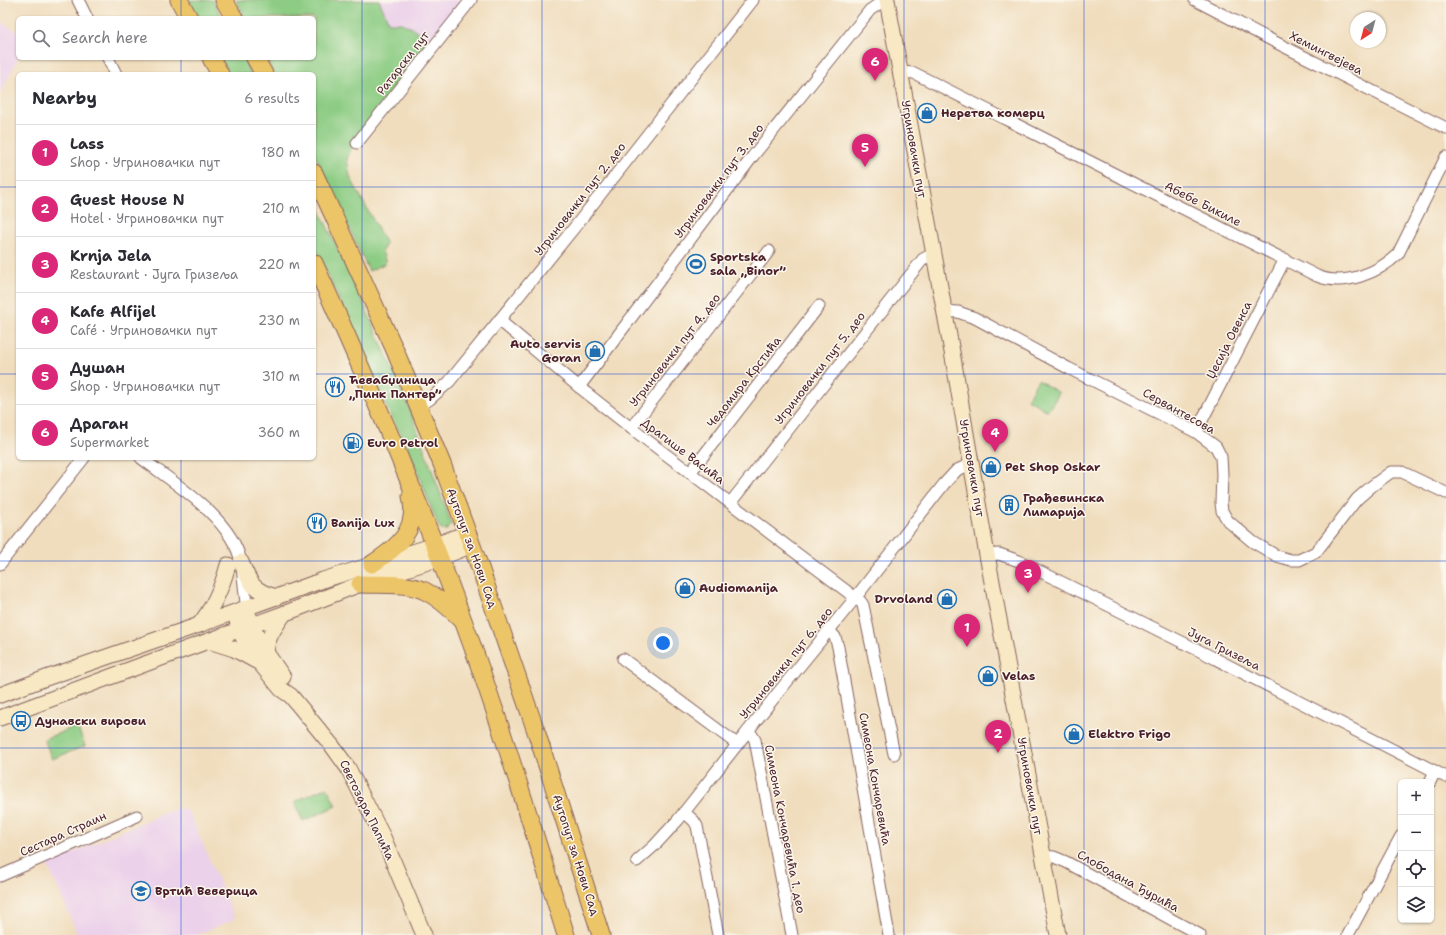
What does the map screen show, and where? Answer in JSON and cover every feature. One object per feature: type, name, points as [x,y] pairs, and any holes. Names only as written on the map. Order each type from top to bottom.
[{"type":"main road","points":[[179,0],[188,16]]},
{"type":"main road","points":[[224,0],[233,16]]},
{"type":"main road","points":[[212,60],[219,72]]},
{"type":"main road","points":[[256,60],[263,72]]},
{"type":"main road","name":"Аутопут за Нови Сад","points":[[316,177],[364,280],[419,406],[469,539],[538,734],[601,935]]},
{"type":"main road","points":[[316,267],[358,360],[406,473],[464,622],[508,748],[566,935]]},
{"type":"main road","points":[[372,564],[391,552],[408,531],[412,517],[412,502],[406,473]]},
{"type":"main road","points":[[360,584],[403,586],[424,591],[442,602],[464,622]]},
{"type":"street","points":[[78,0],[86,16]]},
{"type":"street","name":"Ратарски пут","points":[[357,143],[471,0]]},
{"type":"street","name":"Угриновачки пут 2. део","points":[[419,406],[430,399],[449,382],[574,228],[753,0]]},
{"type":"street","name":"Хемингвејева","points":[[1195,0],[1284,47],[1446,128]]},
{"type":"street","name":"Угриновачки пут","points":[[887,1],[1058,935]]},
{"type":"street","name":"Угриновачки пут 3. део","points":[[579,387],[753,156],[865,16],[875,5],[887,1]]},
{"type":"street","points":[[109,60],[115,72]]},
{"type":"street","name":"Абебе Бикиле","points":[[900,72],[914,73],[1317,276],[1331,280],[1355,277],[1370,273],[1394,258],[1402,249],[1446,157]]},
{"type":"street","name":"Угриновачки пут 4. део","points":[[631,428],[769,251]]},
{"type":"street","name":"Угриновачки пут 5. део","points":[[731,502],[923,259],[933,254]]},
{"type":"street","name":"Џесија Овенса","points":[[1196,432],[1285,259]]},
{"type":"street","name":"Чедомира Крстића","points":[[690,473],[819,306]]},
{"type":"street","name":"Сервантесова","points":[[944,311],[958,312],[975,318],[1068,368],[1196,432],[1216,447],[1221,456],[1221,503],[1222,511],[1228,521],[1253,542],[1277,556],[1291,560],[1299,560],[1316,552],[1357,499],[1391,472],[1402,472],[1446,493]]},
{"type":"street","name":"Драгише Васића","points":[[499,320],[631,428],[856,597]]},
{"type":"street","points":[[0,564],[82,460]]},
{"type":"street","points":[[144,460],[196,499],[233,539],[235,564],[244,595],[240,610]]},
{"type":"street","name":"Угриновачки пут 6. део","points":[[638,861],[655,845],[684,812],[737,744],[830,630],[944,484],[957,470],[971,464]]},
{"type":"street","points":[[0,718],[284,614],[469,539]]},
{"type":"street","points":[[0,695],[372,564],[437,552]]},
{"type":"street","name":"Југа Гризеља","points":[[988,555],[999,554],[1019,561],[1208,655],[1446,777]]},
{"type":"street","points":[[235,564],[256,588],[266,594],[277,597]]},
{"type":"street","points":[[199,625],[209,612],[235,564]]},
{"type":"street","points":[[856,597],[863,605],[894,754]]},
{"type":"street","name":"Светозара Папића","points":[[240,610],[251,652],[262,658],[281,690],[291,696],[333,747],[348,768],[382,837],[424,935]]},
{"type":"street","points":[[209,641],[262,658],[268,640],[284,614]]},
{"type":"street","name":"Симеона Кончаревића","points":[[830,630],[835,637],[838,647],[889,935]]},
{"type":"street","points":[[623,659],[737,744]]},
{"type":"street","name":"Симеона Кончаревића 1. део","points":[[748,731],[755,740],[792,935]]},
{"type":"street","points":[[1431,779],[1435,771]]},
{"type":"street","points":[[684,812],[694,821],[697,826],[718,935]]},
{"type":"street","name":"Сестара Страин","points":[[0,876],[137,816]]},
{"type":"street","points":[[1348,935],[1398,842]]},
{"type":"street","name":"Слободана Ђурића","points":[[1043,856],[1054,857],[1066,862],[1200,935]]},
{"type":"shaded area","points":[[379,0],[461,0],[426,44],[416,30],[402,23],[389,24]]},
{"type":"shaded area","points":[[0,22],[16,31],[17,60],[0,94]]},
{"type":"shaded area","name":"Вртић Веверица","points":[[181,808],[187,811],[192,819],[235,919],[196,935],[78,935],[47,864],[166,812]]},
{"type":"green space","points":[[189,0],[213,0],[221,16],[199,16]]},
{"type":"green space","points":[[236,0],[379,0],[389,23],[402,23],[416,30],[426,44],[351,149],[347,159],[350,177],[386,244],[382,251],[386,263],[369,271],[316,157],[316,72],[273,72],[267,60],[316,60],[316,16],[244,16]]},
{"type":"green space","points":[[222,60],[244,60],[250,72],[228,72]]},
{"type":"green space","points":[[316,203],[362,300],[409,407],[450,520],[451,524],[447,530],[441,529],[438,525],[407,445],[390,415],[316,249]]},
{"type":"green space","points":[[1038,380],[1059,393],[1048,411],[1027,399]]},
{"type":"green space","points":[[77,726],[85,746],[52,759],[44,739]]},
{"type":"green space","points":[[327,787],[336,806],[303,821],[294,802]]},
{"type":"place","name":"Драган","points":[[875,81]]},
{"type":"place","name":"Неретва комерц","points":[[927,113]]},
{"type":"place","name":"Душан","points":[[865,167]]},
{"type":"place","name":"Sportska sala „Binor”","points":[[696,264]]},
{"type":"place","name":"Auto servis Goran","points":[[595,351]]},
{"type":"place","name":"Ћевабџиница „Пинк Пантер”","points":[[335,387]]},
{"type":"place","name":"Euro Petrol","points":[[353,443]]},
{"type":"place","name":"Kafe Alfijel","points":[[995,452]]},
{"type":"place","name":"Pet Shop Oskar","points":[[991,467]]},
{"type":"place","name":"Грађевинска Лимарија","points":[[1009,505]]},
{"type":"place","name":"Banija Lux","points":[[317,523]]},
{"type":"place","name":"Audiomanija","points":[[685,588]]},
{"type":"place","name":"Krnja Jela","points":[[1028,593]]},
{"type":"place","name":"Drvoland","points":[[947,599]]},
{"type":"place","name":"Lass","points":[[967,647]]},
{"type":"place","name":"Velas","points":[[988,676]]},
{"type":"place","name":"Дунавски вирови","points":[[21,721]]},
{"type":"place","name":"Elektro Frigo","points":[[1074,734]]},
{"type":"place","name":"Guest House N","points":[[998,753]]},
{"type":"place","name":"Вртић Веверица","points":[[141,891]]}]
